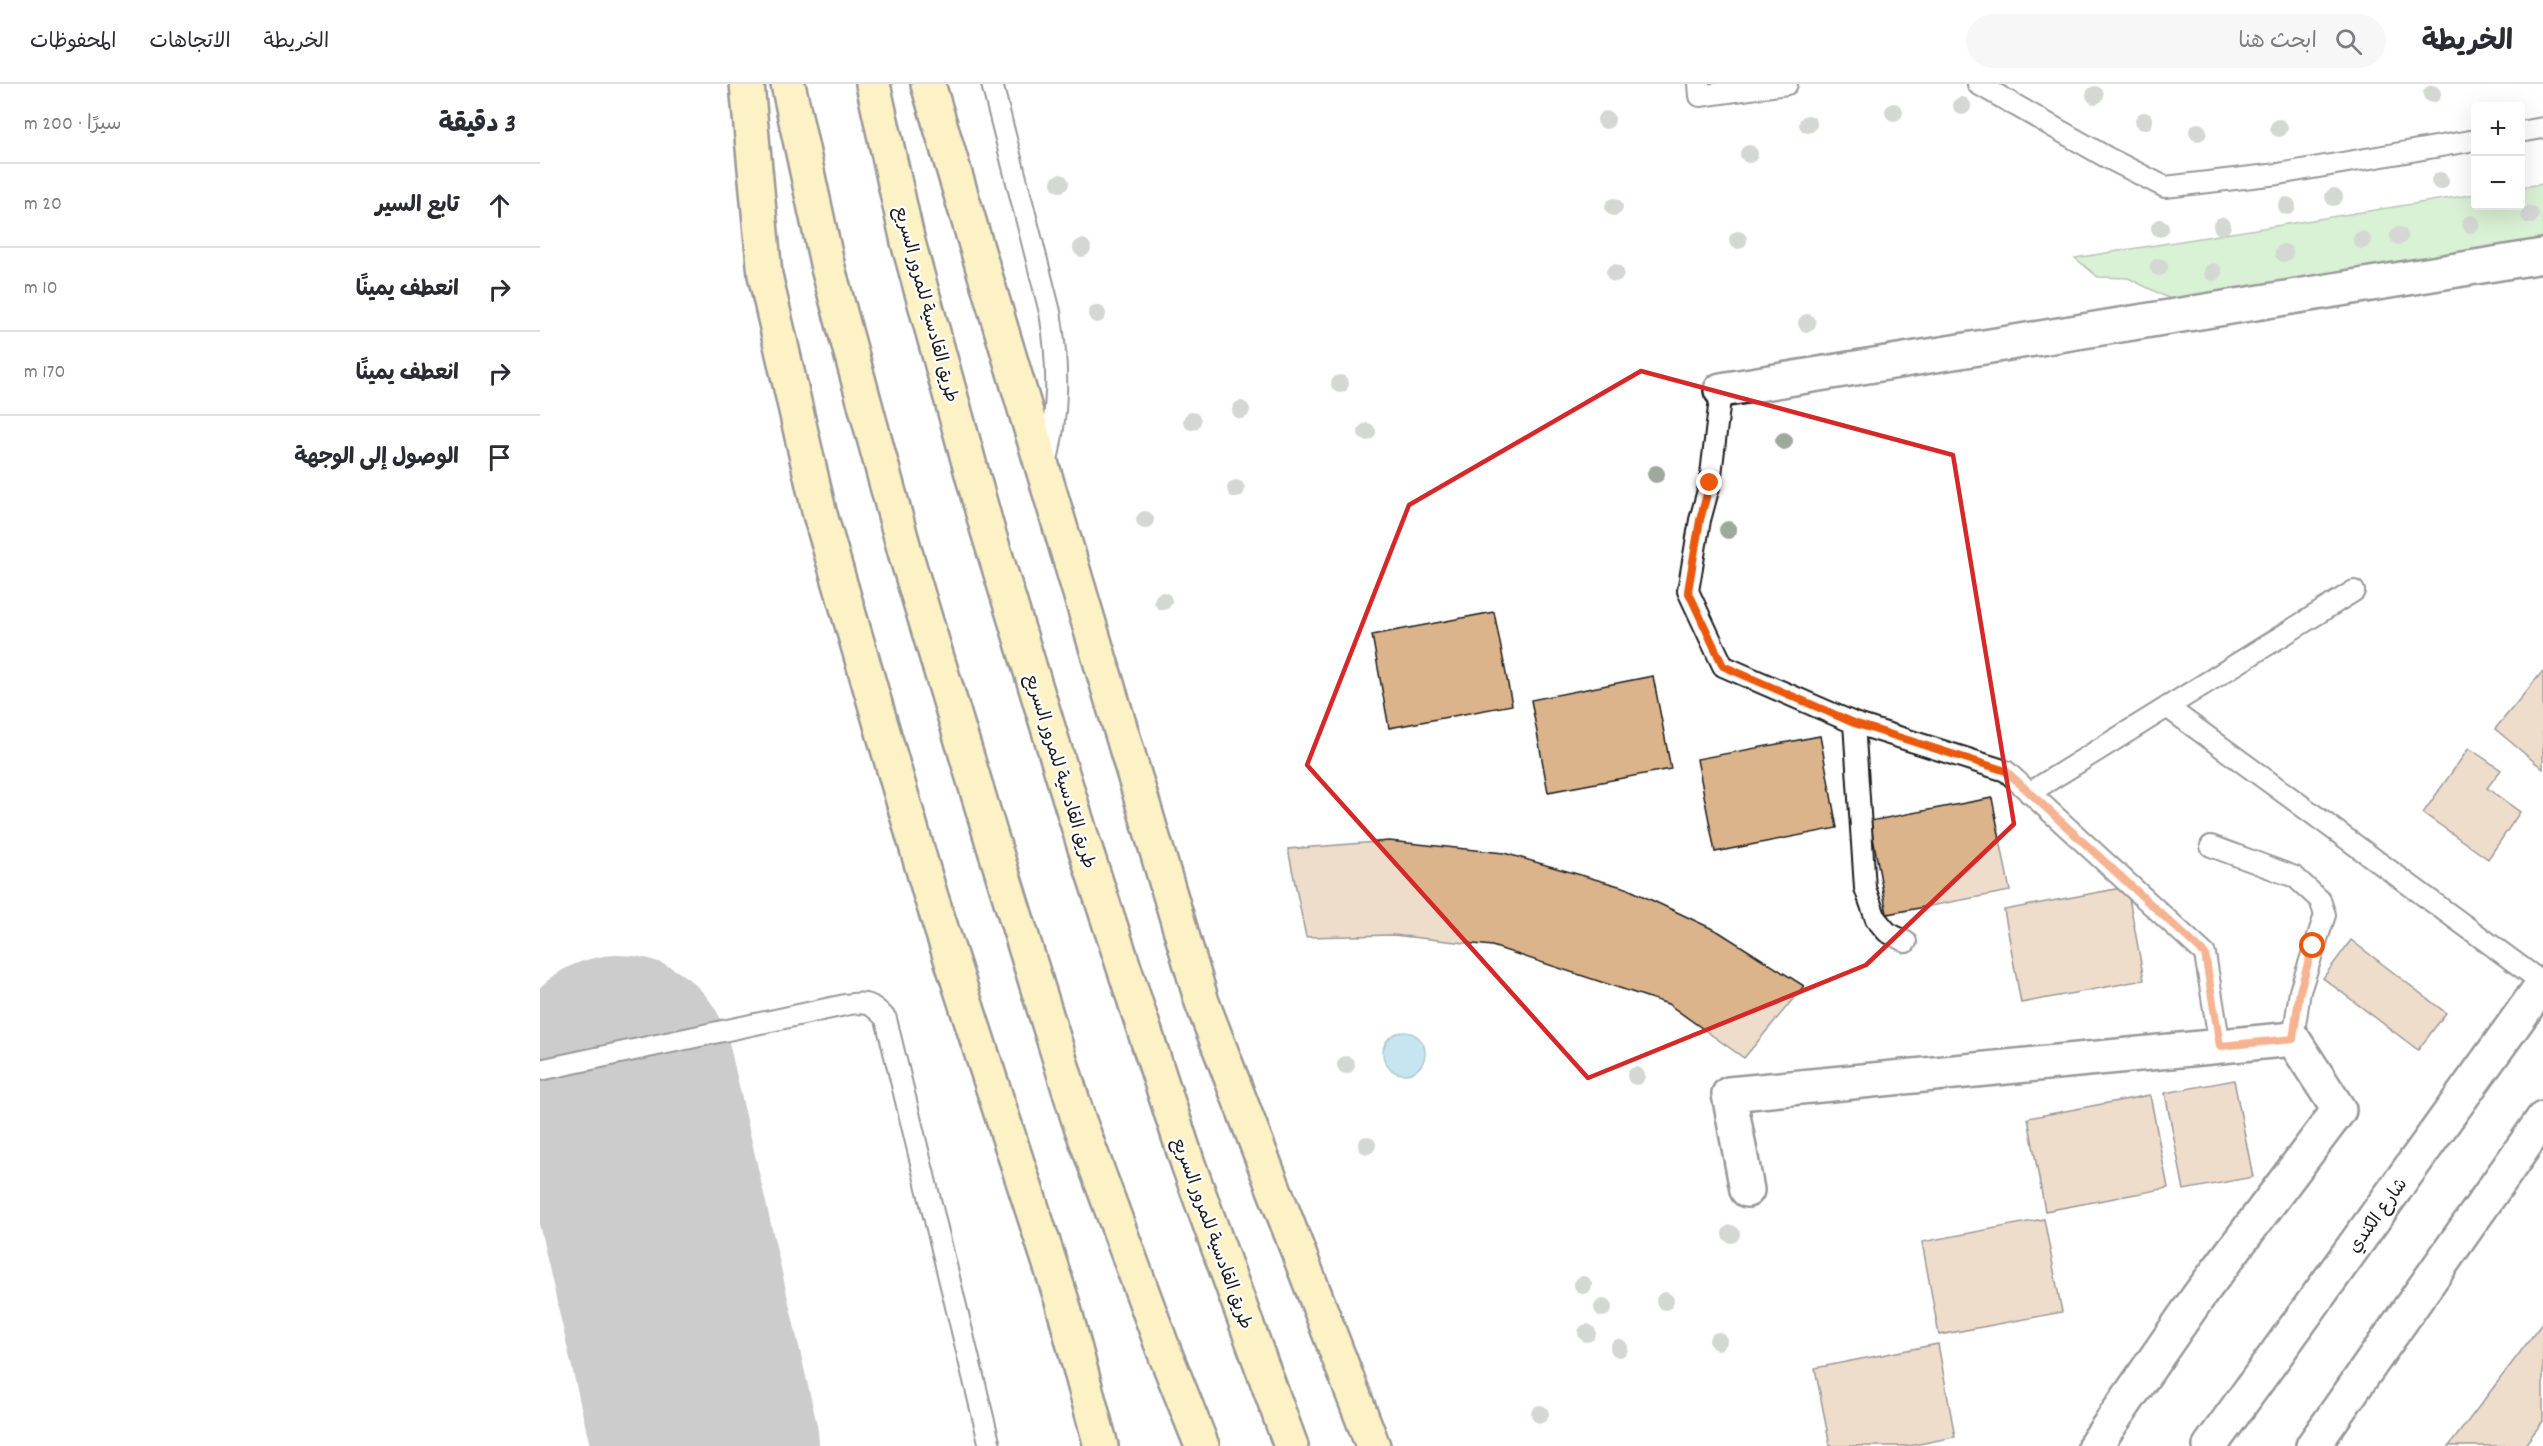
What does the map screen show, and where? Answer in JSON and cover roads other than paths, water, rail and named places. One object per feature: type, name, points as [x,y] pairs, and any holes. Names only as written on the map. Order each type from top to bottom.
[{"type":"highway","points":[[747,84],[765,275],[819,512],[931,897],[1062,1301],[1101,1446]]},
{"type":"highway","points":[[788,84],[828,268],[905,552],[1075,1107],[1164,1351],[1202,1446]]},
{"type":"highway","name":"طريق القادسية للمرور السريع","points":[[873,84],[908,242],[987,528],[1084,845],[1188,1164],[1291,1446]]},
{"type":"highway","points":[[928,84],[1043,476],[1202,1002],[1373,1446]]},
{"type":"street","points":[[1721,390],[2543,256]]},
{"type":"street","name":"شارع الكندي","points":[[2210,1446],[2543,983]]},
{"type":"street","points":[[1747,1190],[1729,1094],[2293,1039],[2339,1110],[2198,1297],[2095,1446]]},
{"type":"street","points":[[2313,1446],[2543,1119]]},
{"type":"lane","points":[[992,84],[1050,312],[1056,345],[1057,411],[1043,476]]},
{"type":"lane","points":[[1699,84],[1700,96],[1787,84]]},
{"type":"lane","points":[[1978,84],[2164,187],[2278,174],[2471,141]]},
{"type":"lane","points":[[2525,131],[2543,128]]},
{"type":"lane","points":[[1721,390],[1710,483],[1700,520],[1688,591],[1723,666],[1854,723],[2006,771],[2205,954],[2220,1046]]},
{"type":"lane","points":[[2029,793],[2354,591]]},
{"type":"lane","points":[[2167,707],[2543,983]]},
{"type":"lane","points":[[1854,723],[1865,888],[1876,919],[1887,932],[1906,942]]},
{"type":"lane","points":[[2211,846],[2295,877],[2320,900],[2325,915],[2300,991],[2293,1039]]},
{"type":"lane","points":[[540,1070],[860,1002],[875,1007],[886,1019],[990,1446]]},
{"type":"water","points":[[1404,1032],[1419,1038],[1425,1053],[1419,1068],[1404,1074],[1389,1068],[1383,1053],[1389,1038]]}]
